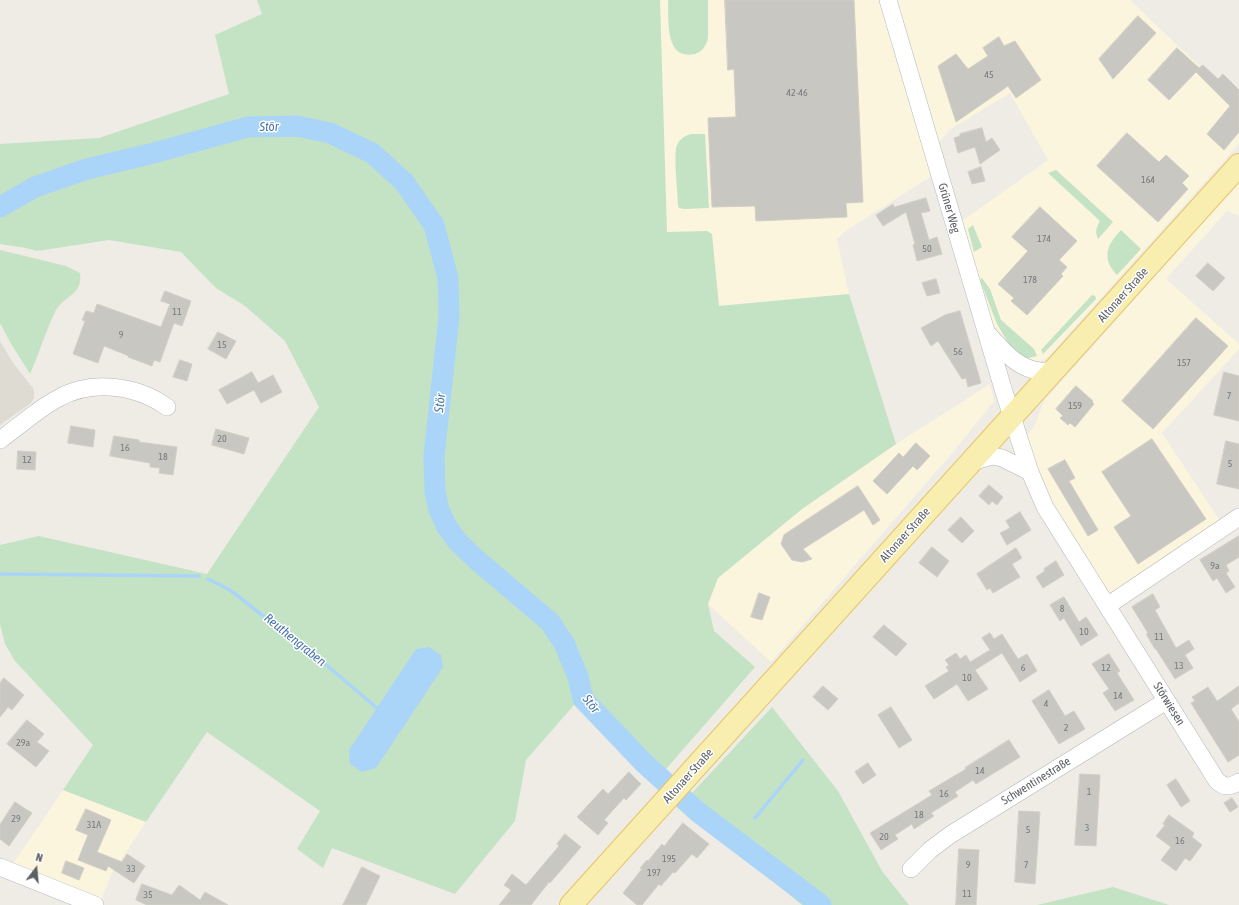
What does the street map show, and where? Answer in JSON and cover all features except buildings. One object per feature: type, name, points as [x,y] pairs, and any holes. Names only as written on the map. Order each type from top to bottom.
[{"type":"main road","name":"Altonaer Straße","points":[[571,905],[1239,165]]},
{"type":"street","name":"Grüner Weg","points":[[888,0],[985,331],[1012,416]]},
{"type":"street","points":[[985,331],[1010,357],[1026,368],[1040,371],[1055,370]]},
{"type":"street","points":[[0,440],[57,399],[74,391],[93,387],[114,387],[139,392],[155,399],[167,408]]},
{"type":"street","name":"Störwiesen","points":[[1012,416],[1030,472],[1045,507],[1217,781],[1227,787],[1239,782]]},
{"type":"street","points":[[971,462],[992,456],[1002,458],[1030,472]]},
{"type":"street","points":[[1107,606],[1239,517]]},
{"type":"street","name":"Schwentinestraße","points":[[911,869],[930,850],[950,835],[1166,701]]},
{"type":"street","points":[[0,867],[95,905]]},
{"type":"shaded area","points":[[631,0],[880,0],[933,175],[844,232],[837,239],[849,294],[715,306],[653,244]]},
{"type":"shaded area","points":[[893,0],[1130,0],[1239,104],[1239,144],[1048,357],[1041,361],[1031,363],[1010,357],[994,325],[959,223],[1048,160],[1010,93],[949,130],[935,148]]},
{"type":"shaded area","points":[[1239,182],[1239,216],[1227,211],[1166,279],[1239,344],[1239,349],[1162,433],[1224,527],[1107,606],[1045,507],[1021,442],[1034,427],[1044,401]]},
{"type":"shaded area","points":[[0,341],[13,363],[33,388],[34,398],[31,403],[0,425]]},
{"type":"shaded area","points":[[990,384],[994,401],[954,451],[771,662],[708,604],[718,578],[802,509],[896,444]]},
{"type":"shaded area","points":[[63,790],[146,822],[112,873],[99,905],[9,870]]},
{"type":"green space","points":[[257,0],[660,0],[667,232],[707,231],[712,234],[719,306],[849,294],[896,444],[802,509],[718,578],[708,604],[714,631],[755,667],[659,777],[583,699],[574,705],[526,760],[515,821],[455,894],[332,848],[323,868],[297,849],[320,811],[207,732],[146,822],[63,790],[93,745],[15,661],[5,644],[0,624],[0,545],[39,536],[207,574],[319,407],[285,341],[245,306],[216,288],[181,252],[109,240],[37,251],[0,244],[0,144],[99,138],[229,94],[215,35],[262,14]]},
{"type":"green space","points":[[668,0],[708,0],[708,38],[705,46],[700,52],[695,54],[685,54],[678,51],[673,45],[670,37]]},
{"type":"green space","points":[[691,134],[705,134],[709,208],[685,209],[679,208],[678,205],[676,150],[681,139]]},
{"type":"green space","points":[[1056,170],[1113,222],[1098,239],[1096,230],[1100,221],[1048,173]]},
{"type":"green space","points":[[973,225],[982,247],[974,252],[968,229]]},
{"type":"green space","points":[[1121,230],[1141,249],[1117,275],[1109,263],[1108,252],[1109,246]]},
{"type":"green space","points":[[0,250],[66,266],[80,273],[79,286],[56,310],[30,374],[0,323]]},
{"type":"green space","points":[[982,278],[990,289],[1001,320],[1034,349],[1037,356],[1029,358],[1018,356],[1012,349],[997,324],[980,280]]},
{"type":"green space","points":[[1092,295],[1095,296],[1096,299],[1043,354],[1041,350]]},
{"type":"green space","points":[[772,707],[838,791],[882,871],[909,905],[802,905],[680,806]]},
{"type":"green space","points":[[1113,887],[1169,905],[1037,905]]},
{"type":"water","points":[[429,647],[441,655],[443,667],[376,768],[362,772],[350,764],[349,750],[416,649]]},
{"type":"waterway","name":"Stör","points":[[0,207],[35,187],[87,169],[150,154],[248,127],[297,126],[330,133],[372,153],[404,182],[434,225],[448,278],[449,317],[434,456],[435,492],[439,510],[447,527],[458,542],[478,561],[550,622],[565,645],[578,677],[583,699],[644,763],[698,812],[821,905]]},
{"type":"waterway","name":"Reuthengraben","points":[[0,574],[199,576]]},
{"type":"waterway","name":"Reuthengraben","points":[[208,579],[230,590],[262,615],[279,625],[377,708]]},
{"type":"waterway","points":[[755,818],[803,760]]}]
